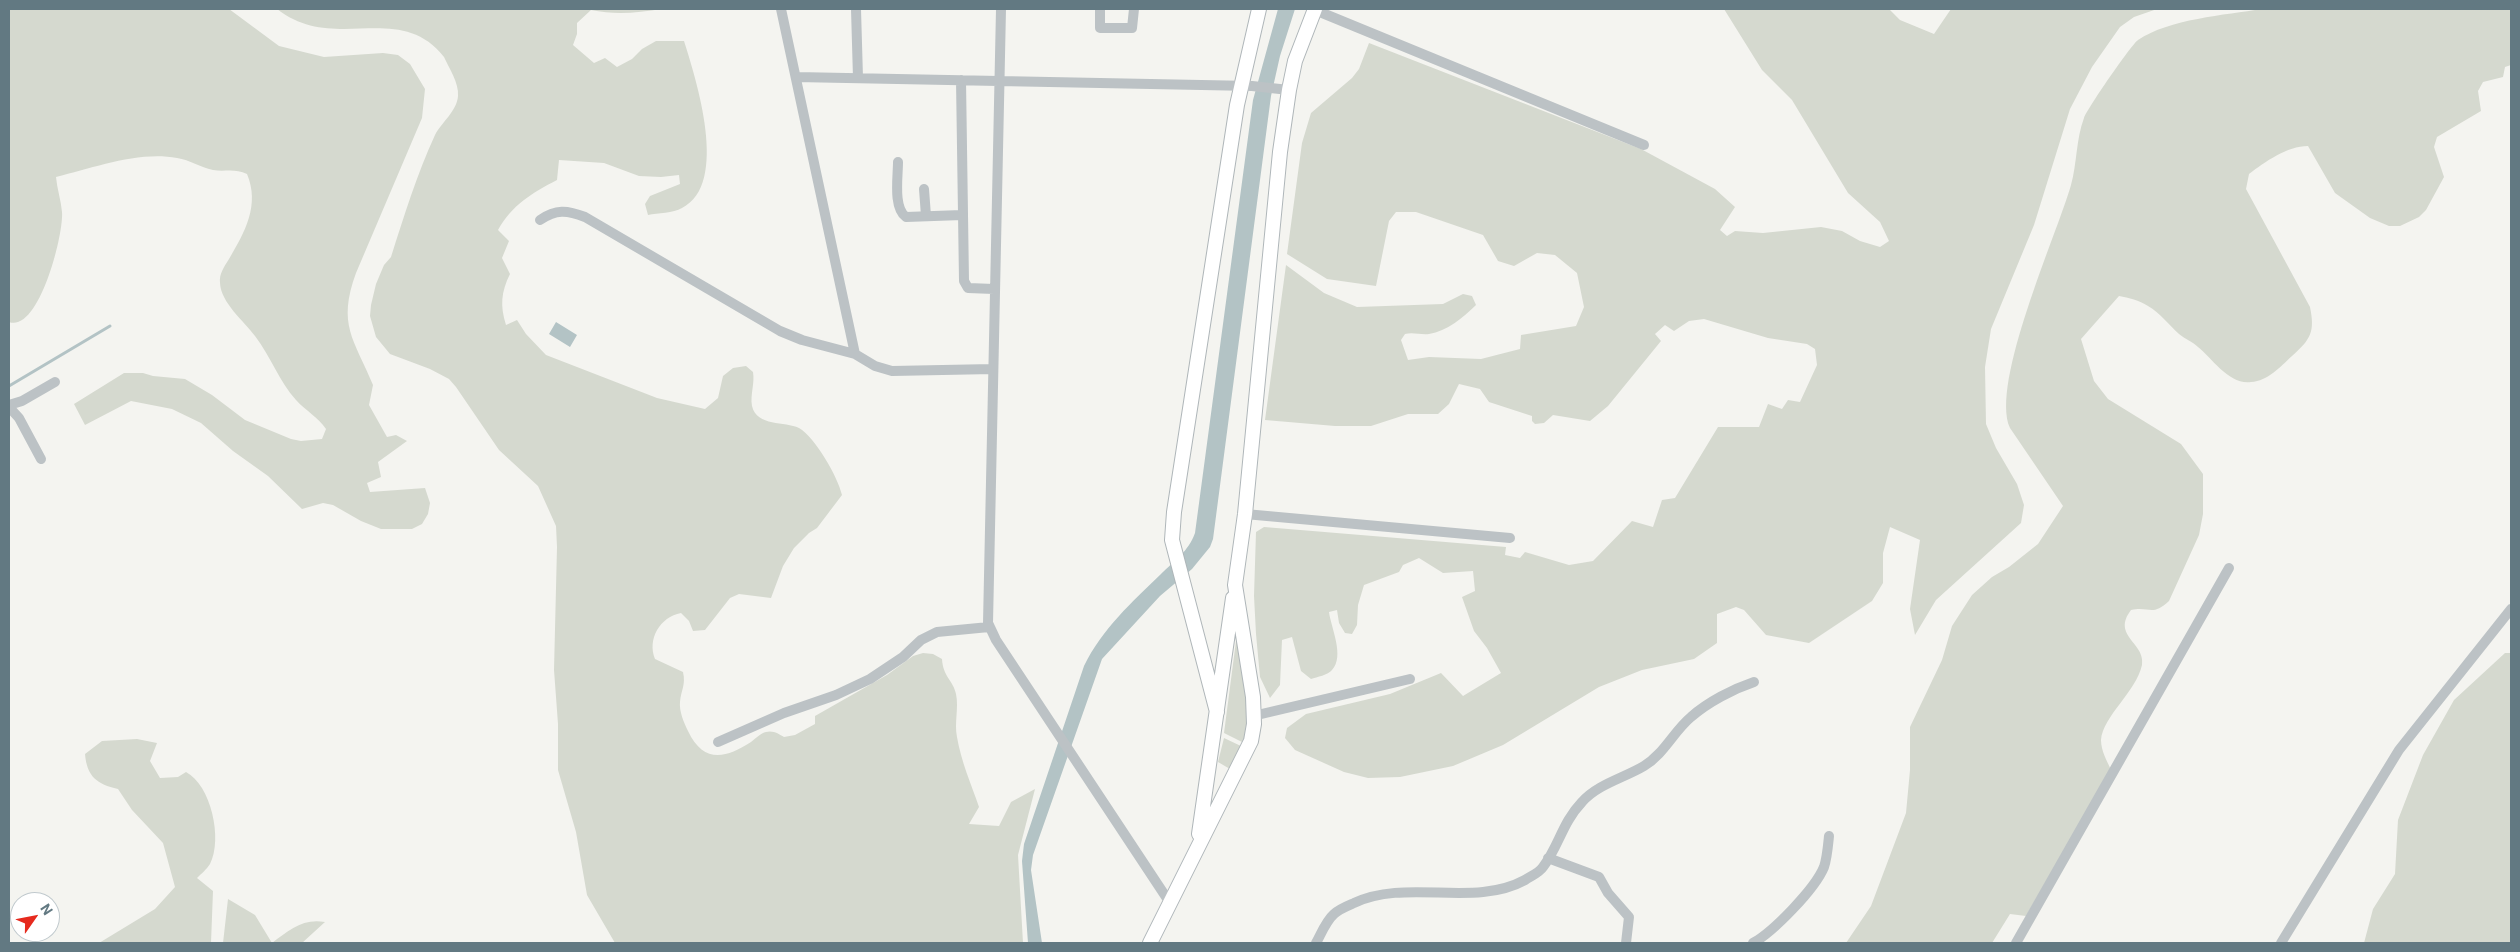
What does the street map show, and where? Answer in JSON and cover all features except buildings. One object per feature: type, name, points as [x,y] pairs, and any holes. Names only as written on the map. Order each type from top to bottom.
[{"type":"main road","points":[[1217,712],[1172,540],[1174,512],[1259,9]]},
{"type":"main road","points":[[1198,847],[1245,514],[1280,152],[1283,89],[1315,10]]},
{"type":"main road","points":[[1150,943],[1251,741],[1253,696],[1235,585]]},
{"type":"street","points":[[781,9],[855,354]]},
{"type":"street","points":[[856,9],[858,78]]},
{"type":"street","points":[[1001,9],[986,616],[989,627],[1170,903]]},
{"type":"street","points":[[1100,9],[1100,28],[1132,28],[1134,9]]},
{"type":"street","points":[[1315,10],[1644,145]]},
{"type":"street","points":[[796,77],[1246,86],[1283,89]]},
{"type":"street","points":[[961,80],[964,281],[968,288],[994,289]]},
{"type":"street","points":[[898,162],[900,209],[906,216],[962,215]]},
{"type":"street","points":[[924,189],[926,216]]},
{"type":"street","points":[[540,220],[551,212],[558,211],[572,212],[585,216],[780,331],[802,340],[855,354],[867,363],[892,371],[993,369]]},
{"type":"street","points":[[41,459],[19,418],[9,406],[55,382]]},
{"type":"street","points":[[1245,514],[1510,538]]},
{"type":"street","points":[[2016,943],[2229,568]]},
{"type":"street","points":[[2281,943],[2399,750],[2511,609]]},
{"type":"street","points":[[718,742],[784,712],[836,695],[870,679],[903,657],[921,640],[937,632],[989,627]]},
{"type":"street","points":[[1253,716],[1410,679]]},
{"type":"street","points":[[1316,943],[1333,915],[1360,900],[1376,895],[1400,892],[1480,891],[1505,888],[1534,875],[1543,868],[1566,821],[1583,800],[1603,787],[1645,766],[1662,751],[1691,717],[1740,686],[1754,682]]},
{"type":"street","points":[[1753,943],[1772,930],[1813,884],[1824,866],[1829,836]]},
{"type":"street","points":[[1548,858],[1580,872],[1598,876],[1608,893],[1629,916],[1626,943]]},
{"type":"shaded area","points":[[9,9],[229,9],[279,46],[324,57],[383,53],[398,55],[410,64],[425,89],[422,118],[356,273],[350,291],[348,319],[354,343],[373,385],[369,405],[387,437],[396,435],[407,441],[378,462],[381,477],[367,483],[370,492],[425,488],[430,503],[428,514],[422,524],[412,529],[381,529],[361,521],[333,505],[323,503],[302,509],[268,476],[233,451],[201,423],[172,409],[131,401],[85,425],[74,404],[124,373],[143,373],[153,376],[185,379],[212,395],[245,420],[291,439],[301,441],[322,439],[326,429],[290,393],[261,344],[229,305],[221,290],[221,274],[249,218],[252,197],[251,185],[247,174],[243,172],[213,170],[186,160],[162,156],[131,159],[56,177],[62,223],[48,279],[30,313],[20,321],[9,322]]},
{"type":"shaded area","points":[[277,9],[662,9],[626,13],[591,10],[577,23],[577,34],[573,45],[594,63],[605,58],[617,67],[632,59],[642,49],[656,41],[684,41],[696,80],[706,130],[707,155],[704,177],[696,195],[678,210],[648,215],[645,204],[650,196],[680,184],[679,175],[661,177],[639,176],[604,163],[559,160],[557,180],[523,200],[510,213],[498,230],[509,241],[502,258],[510,274],[502,299],[506,325],[517,320],[526,334],[546,355],[657,398],[705,409],[718,398],[723,376],[733,368],[746,366],[753,372],[752,406],[755,413],[765,420],[799,428],[819,448],[831,468],[842,495],[817,528],[794,548],[783,566],[771,598],[739,594],[730,598],[705,630],[693,631],[689,621],[681,613],[674,615],[661,624],[657,630],[653,644],[655,659],[683,672],[684,684],[680,706],[683,721],[694,741],[701,749],[715,755],[732,752],[741,748],[766,732],[773,732],[784,737],[795,735],[815,724],[815,716],[887,675],[913,656],[923,653],[933,654],[942,659],[944,670],[956,694],[956,732],[966,772],[979,807],[969,824],[999,826],[1011,802],[1035,789],[1018,855],[1023,943],[615,943],[587,895],[576,832],[558,770],[558,724],[554,670],[556,526],[538,486],[499,450],[449,379],[430,369],[390,354],[376,337],[370,316],[376,284],[384,265],[391,257],[422,165],[435,135],[455,107],[458,91],[455,81],[444,57],[426,40],[407,32],[386,29],[321,27],[299,22]]},
{"type":"shaded area","points":[[1278,9],[1295,9],[1280,56],[1271,96],[1213,539],[1210,547],[1192,569],[1160,596],[1102,659],[1033,855],[1031,870],[1042,943],[1028,943],[1022,861],[1024,844],[1084,666],[1109,628],[1181,555],[1195,533],[1253,100]]},
{"type":"shaded area","points":[[1724,9],[1889,9],[1900,20],[1934,34],[1951,9],[2157,9],[2134,17],[2120,27],[2092,67],[2070,109],[2034,225],[1991,329],[1985,367],[1986,424],[1996,448],[2017,484],[2024,505],[2021,523],[1936,600],[1915,635],[1910,609],[1920,540],[1890,527],[1883,553],[1883,583],[1872,601],[1809,643],[1766,635],[1744,610],[1736,607],[1717,614],[1717,643],[1694,659],[1642,670],[1599,687],[1503,745],[1453,766],[1400,777],[1368,778],[1344,772],[1295,750],[1285,738],[1287,728],[1306,714],[1390,694],[1441,673],[1463,696],[1501,673],[1487,648],[1474,631],[1462,597],[1475,591],[1473,571],[1443,573],[1419,558],[1403,565],[1399,572],[1364,585],[1358,605],[1357,625],[1352,634],[1345,633],[1339,623],[1337,610],[1329,612],[1336,642],[1337,657],[1336,664],[1328,673],[1311,679],[1301,671],[1292,637],[1282,640],[1280,685],[1270,698],[1260,677],[1256,634],[1254,596],[1256,532],[1264,527],[1506,547],[1505,555],[1520,558],[1525,552],[1569,565],[1593,561],[1632,521],[1653,527],[1662,500],[1675,498],[1718,427],[1759,427],[1768,404],[1782,409],[1788,400],[1800,402],[1817,365],[1815,349],[1807,344],[1768,338],[1704,319],[1689,321],[1674,331],[1665,325],[1655,334],[1661,341],[1608,406],[1590,421],[1553,415],[1544,423],[1535,424],[1532,421],[1532,416],[1489,402],[1480,389],[1459,384],[1449,404],[1438,414],[1408,414],[1371,426],[1335,426],[1265,420],[1286,265],[1324,293],[1357,307],[1443,304],[1463,294],[1472,296],[1476,305],[1448,327],[1429,334],[1405,334],[1401,340],[1408,360],[1429,357],[1481,359],[1520,349],[1521,335],[1576,326],[1584,307],[1577,273],[1555,255],[1537,253],[1514,266],[1498,261],[1483,235],[1416,212],[1396,212],[1389,221],[1376,286],[1327,279],[1287,254],[1302,143],[1311,113],[1352,78],[1359,69],[1369,43],[1641,149],[1715,189],[1735,207],[1720,230],[1727,236],[1735,231],[1763,233],[1821,227],[1842,231],[1860,241],[1880,247],[1889,241],[1880,222],[1848,193],[1792,100],[1762,70]]},
{"type":"shaded area","points":[[2262,9],[2511,9],[2511,65],[2505,67],[2503,77],[2483,82],[2478,91],[2481,111],[2437,137],[2434,147],[2444,177],[2426,210],[2419,217],[2400,226],[2389,226],[2370,218],[2335,193],[2308,146],[2284,152],[2249,174],[2246,189],[2310,307],[2312,323],[2312,329],[2304,345],[2268,376],[2251,382],[2243,382],[2236,379],[2222,370],[2196,345],[2179,334],[2152,309],[2130,298],[2119,296],[2081,339],[2094,381],[2108,399],[2181,444],[2203,474],[2203,514],[2199,535],[2169,601],[2155,610],[2131,610],[2126,619],[2127,633],[2142,657],[2142,665],[2139,675],[2107,722],[2103,731],[2102,748],[2111,770],[2026,916],[2010,914],[1992,943],[1846,943],[1871,906],[1906,813],[1910,770],[1910,727],[1942,660],[1952,626],[1972,595],[1992,577],[2009,567],[2038,544],[2063,506],[2010,428],[2006,407],[2009,378],[2017,345],[2027,309],[2071,185],[2079,134],[2084,118],[2109,78],[2138,40],[2165,27],[2181,23]]},
{"type":"shaded area","points":[[556,322],[577,335],[570,347],[549,334]]},
{"type":"shaded area","points":[[1236,641],[1239,642],[1246,692],[1244,743],[1224,733]]},
{"type":"shaded area","points":[[2505,653],[2511,653],[2511,943],[2364,943],[2373,909],[2395,874],[2398,820],[2423,755],[2454,700]]},
{"type":"shaded area","points":[[1224,738],[1243,747],[1230,769],[1218,762]]},
{"type":"shaded area","points":[[137,739],[157,743],[150,761],[160,778],[178,777],[186,772],[195,779],[208,800],[215,827],[214,853],[209,866],[197,878],[213,891],[211,943],[99,943],[155,909],[175,887],[163,843],[132,810],[118,789],[104,785],[94,778],[86,762],[85,754],[102,741]]},
{"type":"shaded area","points":[[228,899],[255,915],[272,943],[223,943]]},
{"type":"shaded area","points":[[325,922],[302,943],[272,943],[303,923]]},
{"type":"waterway","points":[[9,386],[110,326]]}]
